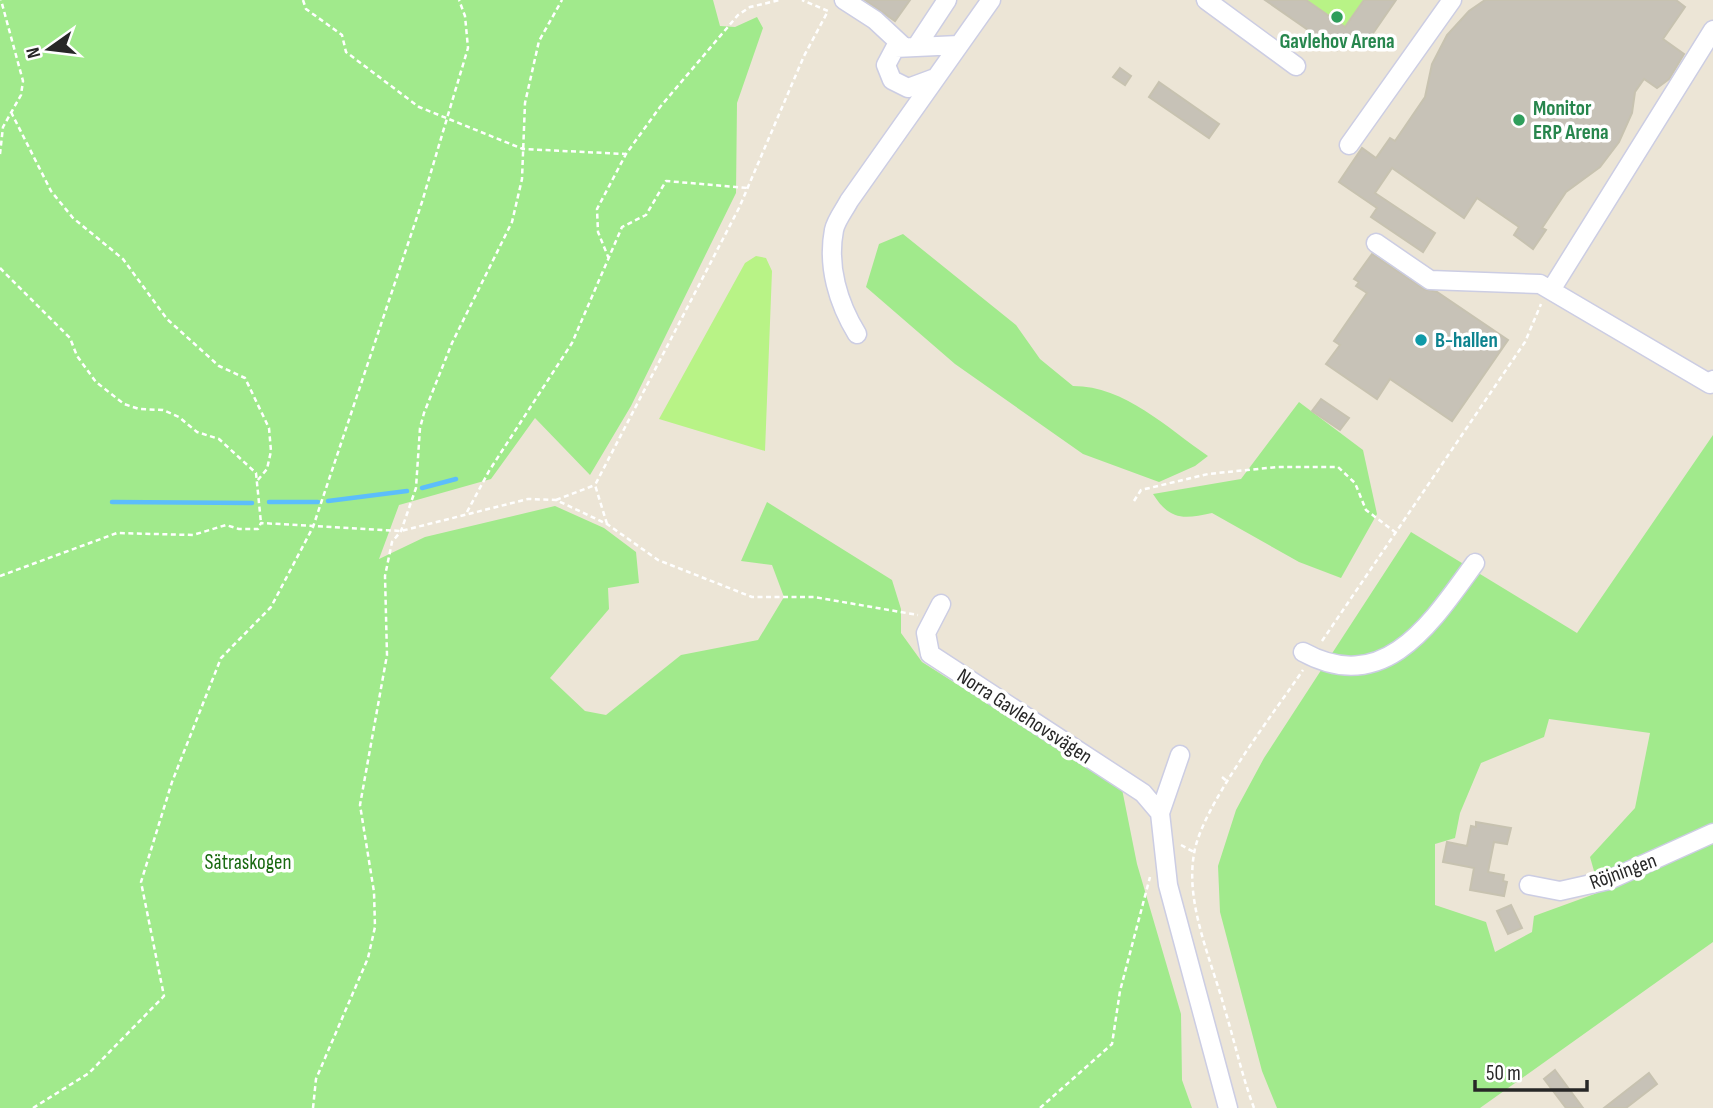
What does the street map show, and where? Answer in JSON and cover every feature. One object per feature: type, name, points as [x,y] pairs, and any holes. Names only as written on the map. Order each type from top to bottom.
[{"type":"street","points":[[844,0],[910,47]]},
{"type":"street","points":[[910,47],[947,0]]},
{"type":"street","points":[[857,334],[843,312],[834,279],[834,228],[849,201],[991,0]]},
{"type":"street","points":[[1206,0],[1296,66]]},
{"type":"street","points":[[1349,145],[1452,0]]},
{"type":"street","points":[[1550,290],[1713,30]]},
{"type":"street","points":[[935,78],[908,88],[892,80],[886,65],[895,48],[959,45]]},
{"type":"street","points":[[1376,243],[1430,281],[1540,284],[1710,384],[1713,380]]},
{"type":"street","points":[[1307,654],[1334,664],[1358,665],[1380,662],[1403,650],[1475,563]]},
{"type":"street","name":"Norra Gavlehovsvägen","points":[[936,611],[926,633],[930,654],[1143,793],[1160,813]]},
{"type":"street","points":[[1180,755],[1160,813],[1168,885],[1228,1108]]},
{"type":"street","name":"Röjningen","points":[[1529,885],[1560,891],[1609,880],[1713,834]]},
{"type":"path","points":[[0,154],[3,127],[21,95],[23,81],[1,0]]},
{"type":"path","points":[[303,0],[306,9],[342,35],[346,52],[419,107],[523,149],[626,154]]},
{"type":"path","points":[[33,1108],[89,1073],[164,996],[141,882],[168,794],[220,658],[271,607],[313,527],[369,366],[468,48],[465,16],[459,0]]},
{"type":"path","points":[[313,1108],[316,1079],[368,958],[375,927],[374,892],[360,805],[387,655],[385,576],[392,542],[401,531],[416,488],[420,428],[424,413],[452,344],[512,222],[522,179],[525,103],[539,41],[562,0]]},
{"type":"path","points":[[609,259],[598,232],[597,209],[626,154],[660,107],[738,15],[750,8],[780,0]]},
{"type":"path","points":[[261,523],[401,531],[467,512],[528,499],[556,500],[595,485],[709,270],[748,188],[804,56],[828,11],[802,0]]},
{"type":"path","points":[[11,112],[37,167],[51,191],[66,209],[123,259],[167,319],[219,366],[245,378],[269,428],[271,451],[267,469],[257,481]]},
{"type":"path","points":[[467,512],[489,471],[572,343],[622,227],[646,215],[666,181],[748,188]]},
{"type":"path","points":[[0,268],[70,338],[77,356],[105,389],[124,404],[139,409],[163,410],[179,417],[197,432],[219,439],[256,473],[261,523],[258,529],[239,529],[226,525],[193,535],[117,533],[0,576]]},
{"type":"path","points":[[1254,1108],[1200,920],[1192,880],[1194,852],[1205,822],[1307,654],[1395,532],[1525,342],[1536,312],[1550,290]]},
{"type":"path","points":[[1133,501],[1141,490],[1208,474],[1277,467],[1338,467],[1355,483],[1366,510],[1395,532]]},
{"type":"path","points":[[595,485],[607,524]]},
{"type":"path","points":[[556,500],[607,524],[658,560],[752,597],[814,597],[936,611]]},
{"type":"path","points":[[1222,777],[1228,782]]},
{"type":"path","points":[[1040,1108],[1112,1044],[1120,990],[1152,872]]},
{"type":"green space","name":"Sätraskogen","points":[[0,0],[713,0],[720,26],[735,27],[757,17],[763,28],[737,103],[736,193],[631,406],[590,475],[535,418],[491,479],[399,505],[379,559],[425,537],[555,506],[604,528],[636,552],[639,583],[608,588],[609,609],[550,678],[585,711],[606,715],[681,655],[758,640],[784,597],[772,565],[741,561],[767,502],[892,580],[901,609],[901,633],[922,662],[1122,789],[1137,864],[1181,1014],[1182,1080],[1192,1108],[0,1108]]},
{"type":"green space","name":"Gavlehov Arena","points":[[1265,0],[1396,0],[1365,45],[1348,34],[1337,50]]},
{"type":"green space","points":[[903,234],[1016,325],[1040,359],[1073,386],[1092,388],[1128,401],[1145,410],[1208,456],[1195,466],[1159,482],[1083,454],[955,364],[866,287],[879,244]]},
{"type":"green space","points":[[756,256],[766,258],[772,271],[765,451],[659,419],[745,263]]},
{"type":"green space","points":[[1299,402],[1363,450],[1377,514],[1341,578],[1299,562],[1212,513],[1178,516],[1165,509],[1153,494],[1241,479]]},
{"type":"green space","points":[[1713,435],[1713,942],[1480,1108],[1277,1108],[1262,1071],[1220,912],[1218,866],[1236,810],[1264,758],[1411,532],[1577,633]],"holes":[[[1549,719],[1650,733],[1635,808],[1590,857],[1600,892],[1534,916],[1532,932],[1495,952],[1486,922],[1435,905],[1435,844],[1455,838],[1460,813],[1481,763],[1544,737]]]},
{"type":"building","points":[[865,0],[910,0],[895,21]]},
{"type":"building","name":"Gavlehov Arena","points":[[1265,0],[1306,0],[1345,27],[1364,0],[1396,0],[1365,45],[1348,34],[1337,50]]},
{"type":"building","name":"Monitor ERP Arena","points":[[1485,0],[1676,0],[1685,7],[1663,39],[1684,54],[1669,79],[1657,88],[1644,79],[1635,92],[1632,113],[1619,142],[1600,167],[1566,192],[1542,228],[1546,230],[1533,249],[1514,235],[1519,227],[1477,198],[1464,218],[1392,168],[1375,193],[1435,233],[1423,252],[1371,217],[1377,208],[1339,182],[1362,148],[1376,158],[1390,138],[1395,141],[1425,97],[1432,64],[1447,35],[1469,11]]},
{"type":"building","points":[[1120,68],[1131,76],[1125,85],[1113,77]]},
{"type":"building","points":[[1159,82],[1219,124],[1209,138],[1149,97]]},
{"type":"building","name":"B-hallen","points":[[1372,254],[1424,289],[1437,292],[1508,340],[1452,421],[1390,379],[1377,399],[1326,364],[1340,345],[1334,341],[1367,293],[1356,286],[1359,282],[1354,279]]},
{"type":"building","points":[[1321,399],[1349,418],[1340,430],[1312,411]]},
{"type":"building","points":[[1476,822],[1511,828],[1507,844],[1494,842],[1488,872],[1504,875],[1503,881],[1507,882],[1504,896],[1470,890],[1474,868],[1443,862],[1447,842],[1467,846],[1471,826],[1476,827]]},
{"type":"building","points":[[1511,905],[1522,928],[1508,934],[1497,911]]},
{"type":"building","points":[[1555,1070],[1583,1108],[1566,1108],[1544,1079]]},
{"type":"building","points":[[1649,1073],[1657,1084],[1626,1108],[1604,1108]]},
{"type":"waterway","points":[[422,488],[456,479]]},
{"type":"waterway","points":[[328,501],[407,491]]},
{"type":"waterway","points":[[112,502],[252,503]]},
{"type":"waterway","points":[[269,502],[318,502]]},
{"type":"place","name":"Gavlehov Arena","points":[[1337,17]]},
{"type":"place","name":"Monitor ERP Arena","points":[[1519,120]]},
{"type":"place","name":"B-hallen","points":[[1421,340]]}]
